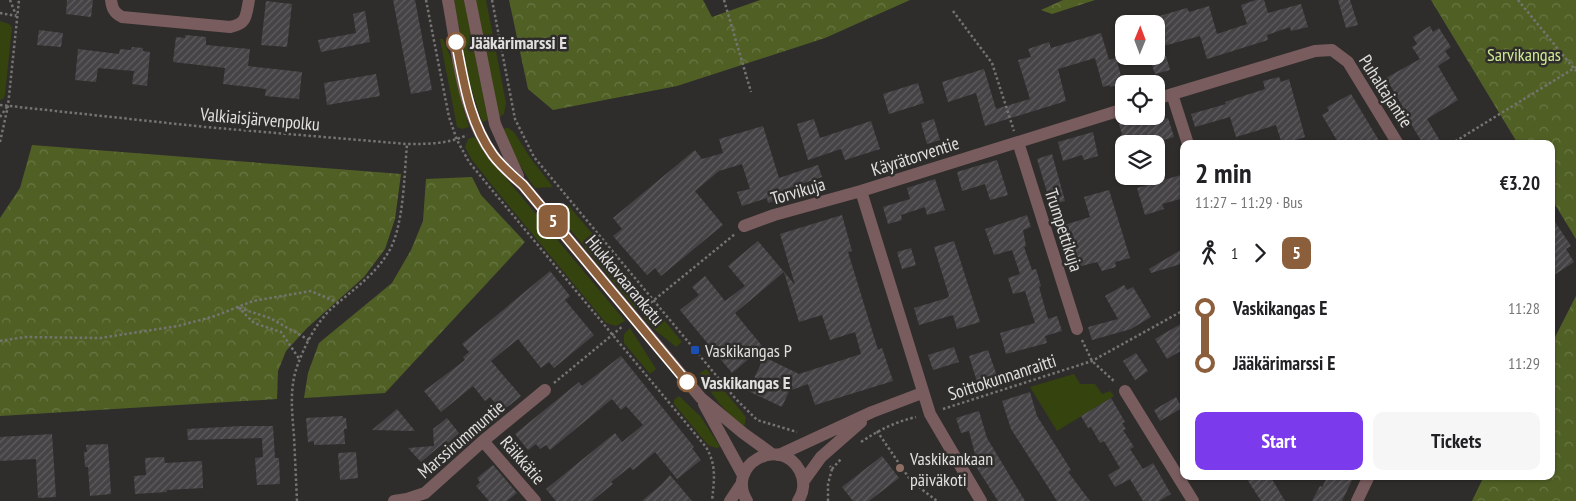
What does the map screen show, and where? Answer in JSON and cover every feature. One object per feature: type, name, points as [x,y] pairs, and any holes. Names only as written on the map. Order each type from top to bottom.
[{"type":"street","points":[[112,0],[116,14],[122,17],[230,27],[237,26],[246,18],[249,0]]},
{"type":"street","name":"Hiukkavaarankatu","points":[[448,0],[466,94],[477,130],[494,156],[523,185],[701,398],[744,434],[776,454],[792,461],[797,467],[802,494]]},
{"type":"street","name":"Hiukkavaarankatu","points":[[470,0],[495,124],[523,185]]},
{"type":"street","name":"Puhaltajantie","points":[[1172,94],[1315,51],[1332,50],[1348,62],[1396,140]]},
{"type":"street","points":[[1165,96],[1172,94],[1187,140]]},
{"type":"street","name":"Käyrätorventie","points":[[922,393],[861,192],[1115,112]]},
{"type":"street","name":"Trumpettikuja","points":[[1018,142],[1077,329]]},
{"type":"street","name":"Torvikuja","points":[[744,226],[774,215],[861,192]]},
{"type":"street","name":"Marssirummuntie","points":[[394,501],[425,493],[483,441],[545,390]]},
{"type":"street","points":[[1125,392],[1193,501]]},
{"type":"street","points":[[730,501],[752,462],[765,455],[776,454],[872,412],[922,393],[930,414],[981,501]]},
{"type":"street","name":"Hiukkavaarankatu","points":[[701,398],[742,479],[742,491],[747,501]]},
{"type":"street","points":[[802,494],[821,457],[872,412]]},
{"type":"street","name":"Räikkätie","points":[[483,441],[535,501]]},
{"type":"street","points":[[1357,501],[1367,480]]},
{"type":"path","points":[[10,0],[17,16]]},
{"type":"path","points":[[0,142],[8,106],[19,0]]},
{"type":"path","points":[[426,0],[449,117],[456,140],[469,162],[706,447],[712,458],[715,474],[712,501]]},
{"type":"path","points":[[492,0],[515,119],[534,157],[735,398],[757,420]]},
{"type":"path","points":[[724,0],[751,92]]},
{"type":"path","points":[[1458,140],[1575,69],[1518,0]]},
{"type":"path","points":[[953,11],[992,63],[1018,142]]},
{"type":"path","points":[[0,13],[17,16]]},
{"type":"path","name":"Valkiaisjärvenpolku","points":[[0,105],[206,127],[408,144],[439,144],[456,140],[477,130]]},
{"type":"path","points":[[0,117],[8,106]]},
{"type":"path","points":[[495,124],[515,119]]},
{"type":"path","points":[[297,501],[292,384],[300,360],[315,329],[330,310],[366,281],[389,252],[399,220],[408,144]]},
{"type":"path","points":[[653,300],[744,226]]},
{"type":"path","points":[[0,341],[25,337],[60,339],[110,337],[178,326],[253,301],[311,291],[339,303]]},
{"type":"path","points":[[238,307],[270,318],[309,340]]},
{"type":"path","points":[[238,307],[254,323],[281,332],[300,360]]},
{"type":"path","name":"Soittokunnanraitti","points":[[858,444],[877,431],[897,422],[930,414],[1092,361],[1180,312]]},
{"type":"path","points":[[1077,329],[1092,361],[1125,392]]},
{"type":"path","points":[[545,390],[612,335]]},
{"type":"path","points":[[877,431],[911,481],[937,501]]},
{"type":"path","points":[[832,469],[845,455]]},
{"type":"green space","points":[[454,0],[464,0],[488,120],[482,122],[469,82]]},
{"type":"green space","points":[[475,0],[486,0],[506,103],[504,114],[498,118]]},
{"type":"green space","points":[[509,0],[703,0],[712,17],[760,0],[910,0],[825,38],[677,86],[553,110],[528,89]]},
{"type":"green space","points":[[1063,0],[1095,0],[1052,14],[1041,10]]},
{"type":"green space","name":"Sarvikangas","points":[[1431,0],[1576,0],[1576,239],[1555,205],[1555,140],[1516,140]]},
{"type":"green space","points":[[0,21],[12,27],[5,94],[4,98],[0,100]]},
{"type":"green space","points":[[440,39],[443,39],[457,73],[463,108],[469,127],[462,129],[457,127]]},
{"type":"green space","points":[[508,128],[514,132],[531,159],[553,187],[535,188],[516,159],[501,129]]},
{"type":"green space","points":[[475,137],[490,159],[625,321],[616,326],[606,323],[495,189],[472,160],[465,147],[468,139]]},
{"type":"green space","points":[[32,145],[401,174],[395,219],[385,249],[364,277],[307,328],[286,351],[278,371],[277,399],[0,416],[0,218],[20,188]]},
{"type":"green space","points":[[472,177],[481,195],[525,242],[385,393],[304,398],[308,373],[319,343],[392,283],[411,250],[423,221],[426,179]]},
{"type":"green space","points":[[568,205],[644,295],[644,304],[638,309],[635,308],[564,222]]},
{"type":"green space","points":[[1576,296],[1576,501],[1472,501],[1482,480],[1555,480],[1555,337]]},
{"type":"green space","points":[[650,312],[657,312],[682,342],[676,347],[654,329],[643,317]]},
{"type":"green space","points":[[630,328],[656,369],[650,374],[624,343],[624,334]]},
{"type":"green space","points":[[706,369],[746,417],[744,428],[719,403],[704,382],[699,374]]},
{"type":"green space","points":[[1074,374],[1080,384],[1095,384],[1102,394],[1110,391],[1114,396],[1057,431],[1030,387]]},
{"type":"green space","points":[[679,396],[701,417],[720,447],[716,448],[708,445],[674,404],[674,400]]},
{"type":"building","points":[[67,0],[93,0],[91,17],[66,14]]},
{"type":"building","points":[[393,0],[415,0],[432,90],[411,94]]},
{"type":"building","points":[[1256,0],[1264,0],[1268,13],[1301,4],[1308,27],[1291,31],[1290,27],[1267,35],[1268,40],[1207,59],[1200,36],[1165,46],[1165,15],[1163,15],[1187,8],[1189,12],[1209,6],[1217,34],[1247,24],[1241,5]]},
{"type":"building","points":[[1338,0],[1350,0],[1358,25],[1346,28]]},
{"type":"building","points":[[266,1],[292,4],[287,47],[261,45]]},
{"type":"building","points":[[365,11],[370,42],[321,52],[318,40],[356,33],[353,14]]},
{"type":"building","points":[[1430,26],[1433,32],[1439,28],[1451,47],[1445,51],[1450,58],[1438,66],[1458,100],[1427,119],[1440,140],[1421,140],[1386,78],[1420,59],[1412,47],[1417,44],[1413,37]]},
{"type":"building","points":[[39,30],[63,33],[61,47],[37,45]]},
{"type":"building","points":[[1101,33],[1109,60],[1115,58],[1115,65],[1118,65],[1121,75],[1115,75],[1115,85],[1103,87],[1095,58],[1058,69],[1066,101],[985,126],[976,93],[948,102],[942,82],[984,69],[996,109],[1030,99],[1018,60],[1031,57],[1028,49],[1049,42],[1051,48]]},
{"type":"building","points":[[185,35],[206,37],[206,45],[250,49],[248,66],[302,72],[299,99],[265,96],[266,89],[223,84],[225,68],[173,62],[176,37],[185,38]]},
{"type":"building","points":[[132,47],[143,48],[143,51],[150,52],[147,86],[132,84],[134,71],[98,68],[96,82],[75,80],[78,49],[119,54],[120,49],[131,50]]},
{"type":"building","points":[[1166,56],[1170,70],[1155,74],[1152,65],[1165,65]]},
{"type":"building","points":[[376,74],[380,96],[327,105],[324,83]]},
{"type":"building","points":[[1279,77],[1281,82],[1289,79],[1305,137],[1295,140],[1281,140],[1276,125],[1236,137],[1230,117],[1195,127],[1191,114],[1226,104],[1225,102],[1265,89],[1263,81]]},
{"type":"building","points":[[918,83],[924,103],[889,114],[883,94]]},
{"type":"building","points":[[1351,94],[1379,140],[1337,140],[1322,115],[1329,111],[1327,107]]},
{"type":"building","points":[[1168,118],[1174,137],[1165,140],[1165,135],[1122,135],[1119,125],[1165,125],[1165,119]]},
{"type":"building","points":[[814,119],[820,138],[871,121],[880,149],[845,160],[841,149],[808,160],[797,124]]},
{"type":"building","points":[[934,119],[940,140],[927,144],[921,123]]},
{"type":"building","points":[[763,126],[779,178],[818,165],[822,177],[783,190],[785,197],[768,203],[767,198],[742,206],[737,192],[750,189],[742,164],[719,171],[695,191],[723,225],[661,276],[655,268],[647,275],[613,236],[622,229],[613,218],[695,150],[702,159],[723,153],[719,139]]},
{"type":"building","points":[[1093,132],[1098,156],[1084,160],[1082,155],[1063,161],[1058,142]]},
{"type":"building","points":[[1052,154],[1065,201],[1051,205],[1037,159]]},
{"type":"building","points":[[997,160],[1008,195],[990,200],[985,184],[962,191],[957,172]]},
{"type":"building","points":[[1180,175],[1180,199],[1162,204],[1164,209],[1145,215],[1137,188],[1147,185],[1165,185],[1165,180]]},
{"type":"building","points":[[935,179],[945,210],[927,215],[925,207],[901,215],[902,220],[888,224],[883,207],[910,199],[907,188]]},
{"type":"building","points":[[1109,190],[1130,258],[1115,262],[1116,267],[1102,271],[1097,262],[1070,269],[1058,227],[1090,217],[1084,197]]},
{"type":"building","points":[[842,215],[852,251],[848,252],[878,350],[882,348],[893,381],[815,405],[808,384],[789,391],[782,407],[748,391],[764,357],[799,374],[861,354],[855,332],[830,340],[822,315],[799,322],[784,272],[735,313],[763,347],[732,373],[680,310],[699,295],[692,287],[705,276],[725,301],[745,286],[728,266],[758,241],[795,285],[780,234]]},
{"type":"building","points":[[1027,215],[1031,227],[1023,230],[1026,246],[1024,247],[1032,270],[1036,269],[1048,319],[1057,316],[1062,331],[1045,336],[1047,343],[1006,354],[1000,333],[1035,323],[1025,291],[1013,294],[1008,278],[1020,274],[1012,250],[994,255],[985,229]]},
{"type":"building","points":[[1555,222],[1571,246],[1566,249],[1574,262],[1555,274]]},
{"type":"building","points":[[954,241],[980,322],[957,329],[953,315],[919,325],[914,308],[949,296],[934,247]]},
{"type":"building","points":[[911,248],[916,265],[902,269],[897,252]]},
{"type":"building","points":[[1180,250],[1180,264],[1151,273],[1149,269]]},
{"type":"building","points":[[550,271],[570,296],[565,300],[594,335],[554,368],[549,362],[541,368],[518,339],[491,361],[521,396],[506,408],[500,400],[496,404],[490,397],[485,401],[473,386],[441,412],[424,391],[465,360],[463,357],[469,352],[462,344]]},
{"type":"building","points":[[1124,285],[1127,290],[1133,287],[1151,317],[1131,329],[1092,340],[1088,327],[1118,319],[1105,296]]},
{"type":"building","points":[[1180,324],[1180,351],[1167,359],[1155,339]]},
{"type":"building","points":[[954,347],[959,362],[933,370],[928,355]]},
{"type":"building","points":[[988,350],[999,382],[979,388],[969,356]]},
{"type":"building","points":[[1136,353],[1148,371],[1135,380],[1123,361]]},
{"type":"building","points":[[621,356],[694,447],[692,448],[701,460],[677,479],[655,452],[633,470],[630,467],[592,501],[556,501],[546,489],[615,433],[622,442],[643,425],[626,406],[621,410],[612,399],[550,450],[546,445],[540,449],[536,444],[528,450],[515,434],[579,382],[582,386]]},
{"type":"building","points":[[1030,392],[1037,416],[1071,470],[1068,472],[1090,501],[1057,501],[1011,429],[1002,401]]},
{"type":"building","points":[[1176,397],[1180,404],[1180,409],[1160,421],[1154,410]]},
{"type":"building","points":[[1111,398],[1125,422],[1122,423],[1126,429],[1123,430],[1134,447],[1130,449],[1143,469],[1153,463],[1171,494],[1159,501],[1143,501],[1130,479],[1115,487],[1108,475],[1120,468],[1104,441],[1100,443],[1091,427],[1088,428],[1081,416]]},
{"type":"building","points":[[397,409],[415,431],[372,430]]},
{"type":"building","points":[[979,411],[987,438],[1025,501],[998,501],[970,457],[975,454],[969,431],[961,433],[956,418]]},
{"type":"building","points":[[343,416],[343,418],[346,418],[347,429],[344,429],[345,444],[314,445],[314,441],[308,442],[306,418]]},
{"type":"building","points":[[447,418],[459,433],[448,443],[446,441],[421,462],[408,448],[434,446],[433,429]]},
{"type":"building","points":[[273,426],[275,458],[279,458],[280,484],[257,485],[255,458],[263,457],[262,438],[188,440],[187,429]]},
{"type":"building","points":[[52,434],[56,497],[38,498],[36,459],[0,461],[0,437]]},
{"type":"building","points":[[108,444],[111,494],[90,496],[88,467],[85,467],[84,452],[87,452],[86,445]]},
{"type":"building","points":[[356,452],[358,478],[340,480],[338,453]]},
{"type":"building","points":[[882,456],[899,478],[869,501],[853,501],[842,487]]},
{"type":"building","points":[[164,457],[165,463],[202,461],[203,488],[135,494],[134,476],[146,475],[145,458]]},
{"type":"building","points":[[493,465],[517,493],[507,501],[489,501],[476,486],[480,482],[477,478]]},
{"type":"building","points":[[670,475],[692,501],[642,501],[662,484]]},
{"type":"building","points":[[1248,480],[1272,480],[1285,501],[1261,501]]},
{"type":"building","points":[[1326,480],[1352,480],[1342,501],[1312,501],[1320,486],[1322,487]]},
{"type":"bus line","name":"5","points":[[456,42],[466,94],[477,130],[494,156],[523,185],[687,382]]},
{"type":"place","name":"Jääkärimarssi E","points":[[456,42]]},
{"type":"place","name":"Vaskikangas P","points":[[695,350]]},
{"type":"place","name":"Vaskikangas E","points":[[687,382]]},
{"type":"place","name":"Vaskikankaan päiväkoti","points":[[900,468]]}]
